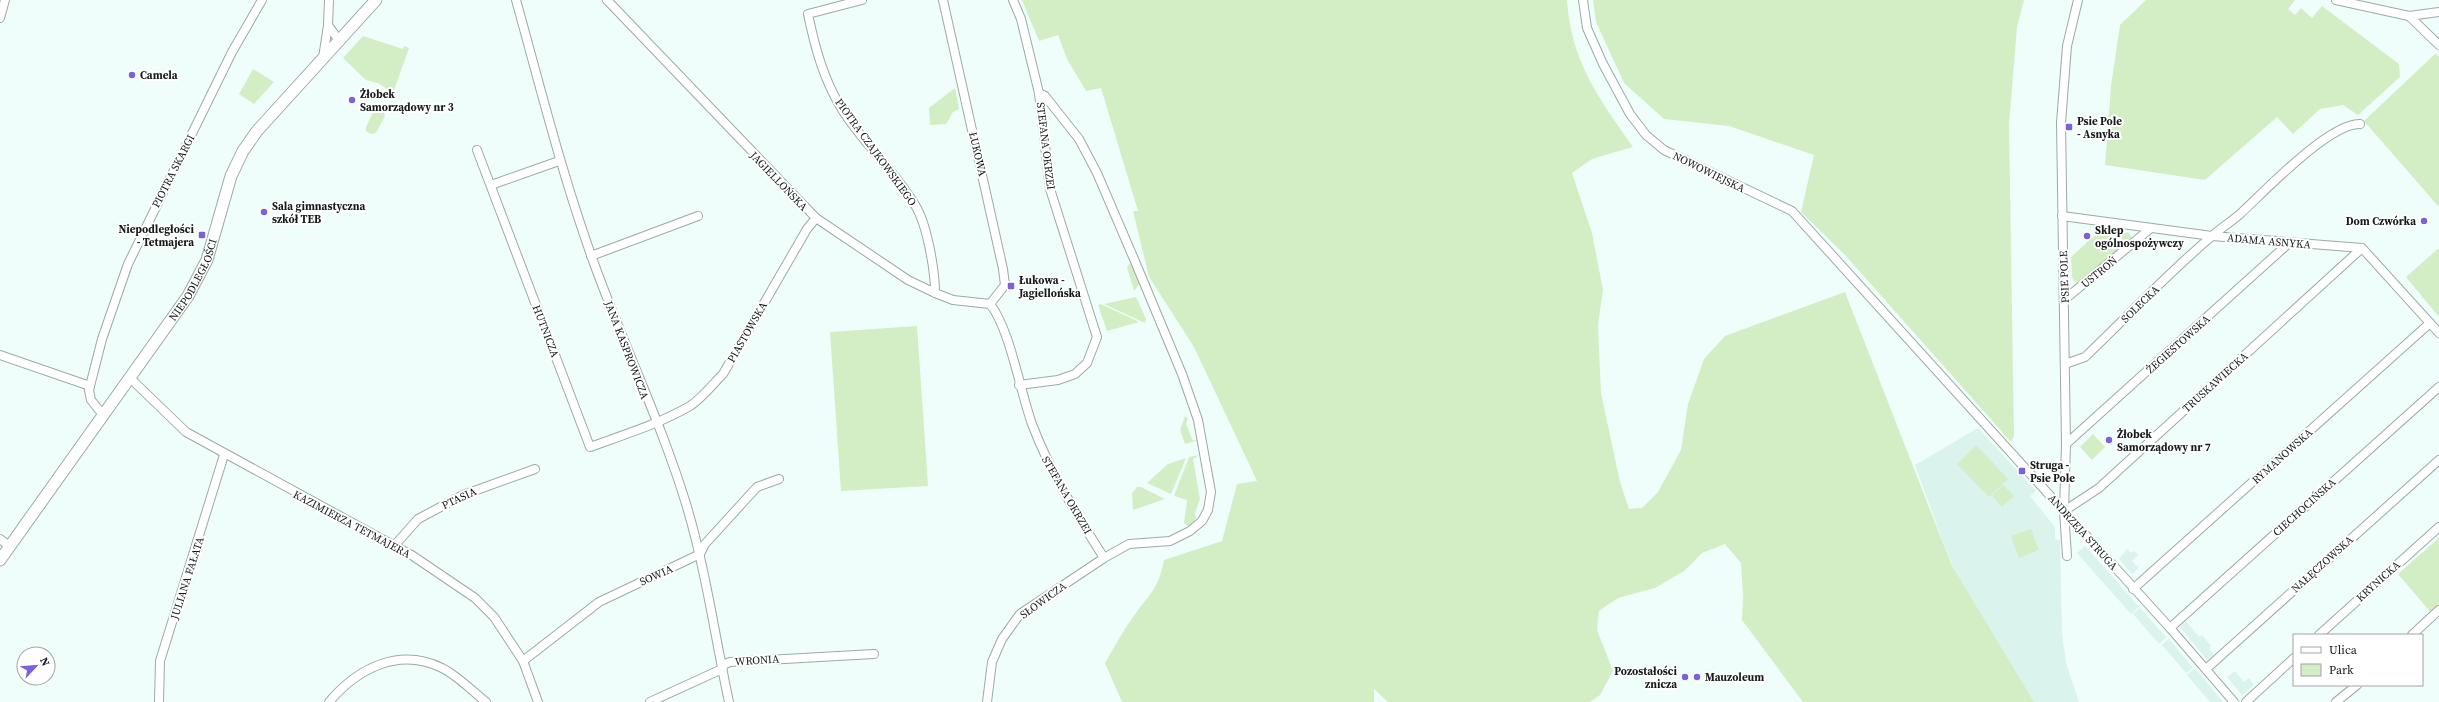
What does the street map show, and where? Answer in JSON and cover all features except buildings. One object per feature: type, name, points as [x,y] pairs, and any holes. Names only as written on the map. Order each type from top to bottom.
[{"type":"street","points":[[0,18],[5,0]]},
{"type":"street","name":"PIOTRA SKARGI","points":[[103,414],[91,400],[90,386],[102,339],[128,264],[220,77],[262,0]]},
{"type":"street","points":[[323,60],[328,25],[329,0]]},
{"type":"street","name":"NIEPODLEGŁOŚCI","points":[[0,560],[188,296],[207,260],[230,176],[243,151],[257,131],[340,42],[376,0]]},
{"type":"street","name":"JANA KASPROWICZA","points":[[516,0],[559,160],[591,256],[672,462],[700,554],[729,702]]},
{"type":"street","name":"JAGIELLOŃSKA","points":[[607,0],[816,218],[908,280],[953,300],[990,304]]},
{"type":"street","name":"PIOTRA CZAJKOWSKIEGO","points":[[862,0],[808,14],[829,87],[854,126],[916,206],[929,249],[935,293]]},
{"type":"street","name":"ŁUKOWA","points":[[943,0],[1003,268],[1005,285],[990,304]]},
{"type":"street","points":[[1013,0],[1021,20],[1039,93]]},
{"type":"street","name":"NOWOWIEJSKA","points":[[1583,0],[1587,28],[1603,64],[1630,114],[1646,135],[1667,152],[1792,211],[1882,310]]},
{"type":"street","name":"PSIE POLE","points":[[2067,556],[2064,511],[2066,444],[2061,123],[2067,46],[2078,0]]},
{"type":"street","points":[[2336,0],[2409,16],[2439,12]]},
{"type":"street","points":[[2409,16],[2439,45]]},
{"type":"street","points":[[328,25],[340,42]]},
{"type":"street","name":"STEFANA OKRZEI","points":[[990,304],[1000,322],[1019,385],[1045,459],[1104,558],[1129,544],[1170,542],[1190,531],[1205,515],[1211,492],[1198,420],[1182,374],[1097,173],[1079,140],[1046,96],[1039,93],[1050,189],[1097,336],[1087,363],[1075,374],[1058,380],[1019,385]]},
{"type":"street","name":"SOLECKA","points":[[2065,364],[2085,357],[2212,236],[2239,215],[2314,148],[2344,128],[2354,124],[2360,124]]},
{"type":"street","name":"HUTNICZA","points":[[477,150],[590,447],[656,422]]},
{"type":"street","points":[[491,185],[559,160]]},
{"type":"street","points":[[591,256],[698,216]]},
{"type":"street","name":"ADAMA ASNYKA","points":[[2062,216],[2212,236],[2362,248]]},
{"type":"street","name":"PIASTOWSKA","points":[[656,422],[691,405],[723,374],[807,229],[816,218]]},
{"type":"street","name":"USTROŃ","points":[[2064,300],[2151,228]]},
{"type":"street","name":"ŻEGIESTOWSKA","points":[[2066,444],[2290,243]]},
{"type":"street","points":[[2362,248],[2439,332]]},
{"type":"street","name":"TRUSKAWIECKA","points":[[2064,511],[2103,484],[2362,248]]},
{"type":"street","name":"ANDRZEJA STRUGA","points":[[1882,310],[2133,589],[2170,628],[2234,702]]},
{"type":"street","name":"RYMANOWSKA","points":[[2133,589],[2430,323]]},
{"type":"street","points":[[0,355],[90,386]]},
{"type":"street","name":"KAZIMIERZA TETMAJERA","points":[[130,378],[186,432],[224,455],[394,546],[455,583],[475,598],[494,617],[523,661],[538,702]]},
{"type":"street","name":"CIECHOCIŃSKA","points":[[2170,628],[2439,388]]},
{"type":"street","name":"JULIANA FAŁATA","points":[[159,702],[160,661],[224,455]]},
{"type":"street","name":"NAŁĘCZOWSKA","points":[[2206,669],[2439,460]]},
{"type":"street","name":"PTASIA","points":[[394,546],[418,519],[463,495],[535,469]]},
{"type":"street","points":[[700,554],[705,544],[757,487],[778,479]]},
{"type":"street","name":"KRYNICKA","points":[[2320,634],[2439,527]]},
{"type":"street","points":[[0,539],[9,546]]},
{"type":"street","name":"SOWIA","points":[[523,661],[599,602],[700,554]]},
{"type":"street","name":"SŁOWICZA","points":[[987,702],[992,662],[1002,639],[1020,614],[1104,558]]},
{"type":"street","points":[[2413,634],[2439,610]]},
{"type":"street","name":"WRONIA","points":[[650,702],[722,669],[725,664],[730,662],[874,654]]},
{"type":"street","points":[[329,702],[339,690],[366,669],[382,662],[412,659],[443,669],[486,702]]},
{"type":"street","points":[[2246,702],[2293,659]]},
{"type":"street","points":[[2336,702],[2356,686]]},
{"type":"shaded area","points":[[1978,428],[2036,491],[2030,496],[2055,527],[2055,539],[2060,540],[2062,632],[2066,663],[2079,702],[2008,702],[1947,553],[1915,465]]},
{"type":"shaded area","points":[[2085,546],[2139,607],[2131,614],[2077,553]]},
{"type":"shaded area","points":[[2127,549],[2131,553],[2134,551],[2138,555],[2132,561],[2139,568],[2132,574],[2119,559]]},
{"type":"shaded area","points":[[2140,608],[2166,637],[2159,644],[2133,614]]},
{"type":"shaded area","points":[[2186,621],[2199,637],[2202,635],[2211,646],[2209,648],[2214,655],[2207,660],[2180,627]]},
{"type":"shaded area","points":[[2169,639],[2193,668],[2186,673],[2162,645]]},
{"type":"shaded area","points":[[2195,668],[2223,702],[2210,702],[2187,675]]},
{"type":"shaded area","points":[[2235,671],[2244,682],[2249,678],[2254,685],[2242,695],[2227,677]]},
{"type":"green space","points":[[1022,0],[1567,0],[1574,42],[1581,61],[1598,95],[1633,147],[1592,159],[1572,173],[1592,233],[1603,290],[1598,325],[1601,393],[1620,482],[1629,509],[1642,508],[1658,492],[1681,450],[1688,404],[1704,359],[1725,336],[1845,292],[1952,566],[2034,702],[1803,702],[1742,620],[1743,595],[1741,563],[1725,544],[1702,553],[1684,571],[1655,588],[1618,598],[1599,611],[1597,630],[1613,671],[1600,695],[1590,702],[1388,702],[1374,689],[1374,702],[1122,702],[1105,663],[1129,623],[1156,586],[1164,560],[1222,541],[1237,484],[1257,481],[1194,347],[1149,277],[1133,211],[1138,211],[1101,88],[1086,91],[1067,59],[1058,35],[1039,41]]},
{"type":"green space","points":[[1593,0],[2024,0],[2017,27],[2009,124],[2014,436],[2011,442],[1845,255],[1801,212],[1814,155],[1729,126],[1664,119],[1624,83],[1596,22]]},
{"type":"green space","points":[[2146,0],[2295,0],[2288,9],[2295,15],[2301,8],[2312,18],[2322,6],[2399,64],[2400,77],[2358,115],[2343,105],[2320,109],[2293,134],[2277,117],[2205,180],[2105,165],[2111,86],[2120,25]]},
{"type":"green space","points":[[363,36],[403,49],[404,46],[409,48],[393,93],[378,83],[366,80],[343,58]]},
{"type":"green space","points":[[2435,54],[2439,56],[2439,207],[2364,121]]},
{"type":"green space","points":[[253,69],[274,82],[254,104],[239,94]]},
{"type":"green space","points":[[955,88],[959,109],[953,112],[946,124],[930,125],[929,108]]},
{"type":"green space","points":[[378,108],[384,111],[385,116],[376,133],[371,134],[366,131],[366,127],[374,110]]},
{"type":"green space","points":[[2103,228],[2129,233],[2132,238],[2080,283],[2074,281],[2072,277],[2071,257]]},
{"type":"green space","points":[[2439,248],[2439,317],[2406,277]]},
{"type":"green space","points":[[1131,262],[1140,283],[1134,291],[1127,267]]},
{"type":"green space","points":[[1136,297],[1146,319],[1145,323],[1104,304]]},
{"type":"green space","points":[[1101,304],[1150,327],[1139,322],[1107,331],[1098,305]]},
{"type":"green space","points":[[917,326],[928,486],[841,491],[830,332]]},
{"type":"green space","points":[[1185,416],[1188,418],[1186,424],[1193,441],[1199,439],[1200,444],[1196,441],[1185,444],[1180,430]]},
{"type":"green space","points":[[2093,434],[2105,447],[2092,460],[2080,447]]},
{"type":"green space","points":[[1976,445],[2008,479],[1989,497],[1957,464]]},
{"type":"green space","points":[[1199,455],[1193,459],[1200,499],[1195,513],[1196,519],[1189,527],[1184,523],[1187,500],[1174,496],[1189,457]]},
{"type":"green space","points":[[1186,458],[1171,494],[1147,483],[1168,464]]},
{"type":"green space","points":[[2003,485],[2014,496],[2002,507],[1992,496]]},
{"type":"green space","points":[[1137,487],[1141,487],[1165,499],[1133,510],[1132,493]]},
{"type":"green space","points":[[2031,529],[2039,550],[2019,558],[2011,536]]},
{"type":"green space","points":[[2439,538],[2439,610],[2433,615],[2398,574]]},
{"type":"place","name":"Camela","points":[[132,75]]},
{"type":"place","name":"Żłobek Samorządowy nr 3","points":[[352,100]]},
{"type":"place","name":"Psie Pole - Asnyka","points":[[2069,127]]},
{"type":"place","name":"Sala gimnastyczna szkół TEB","points":[[264,212]]},
{"type":"place","name":"Dom Czwórka","points":[[2424,221]]},
{"type":"place","name":"Niepodległości - Tetmajera","points":[[202,235]]},
{"type":"place","name":"Sklep ogólnospożywczy","points":[[2087,236]]},
{"type":"place","name":"Łukowa - Jagiellońska","points":[[1011,286]]},
{"type":"place","name":"Żłobek Samorządowy nr 7","points":[[2109,440]]},
{"type":"place","name":"Struga - Psie Pole","points":[[2022,471]]},
{"type":"place","name":"Pozostałości znicza","points":[[1685,677]]},
{"type":"place","name":"Mauzoleum","points":[[1697,677]]}]
